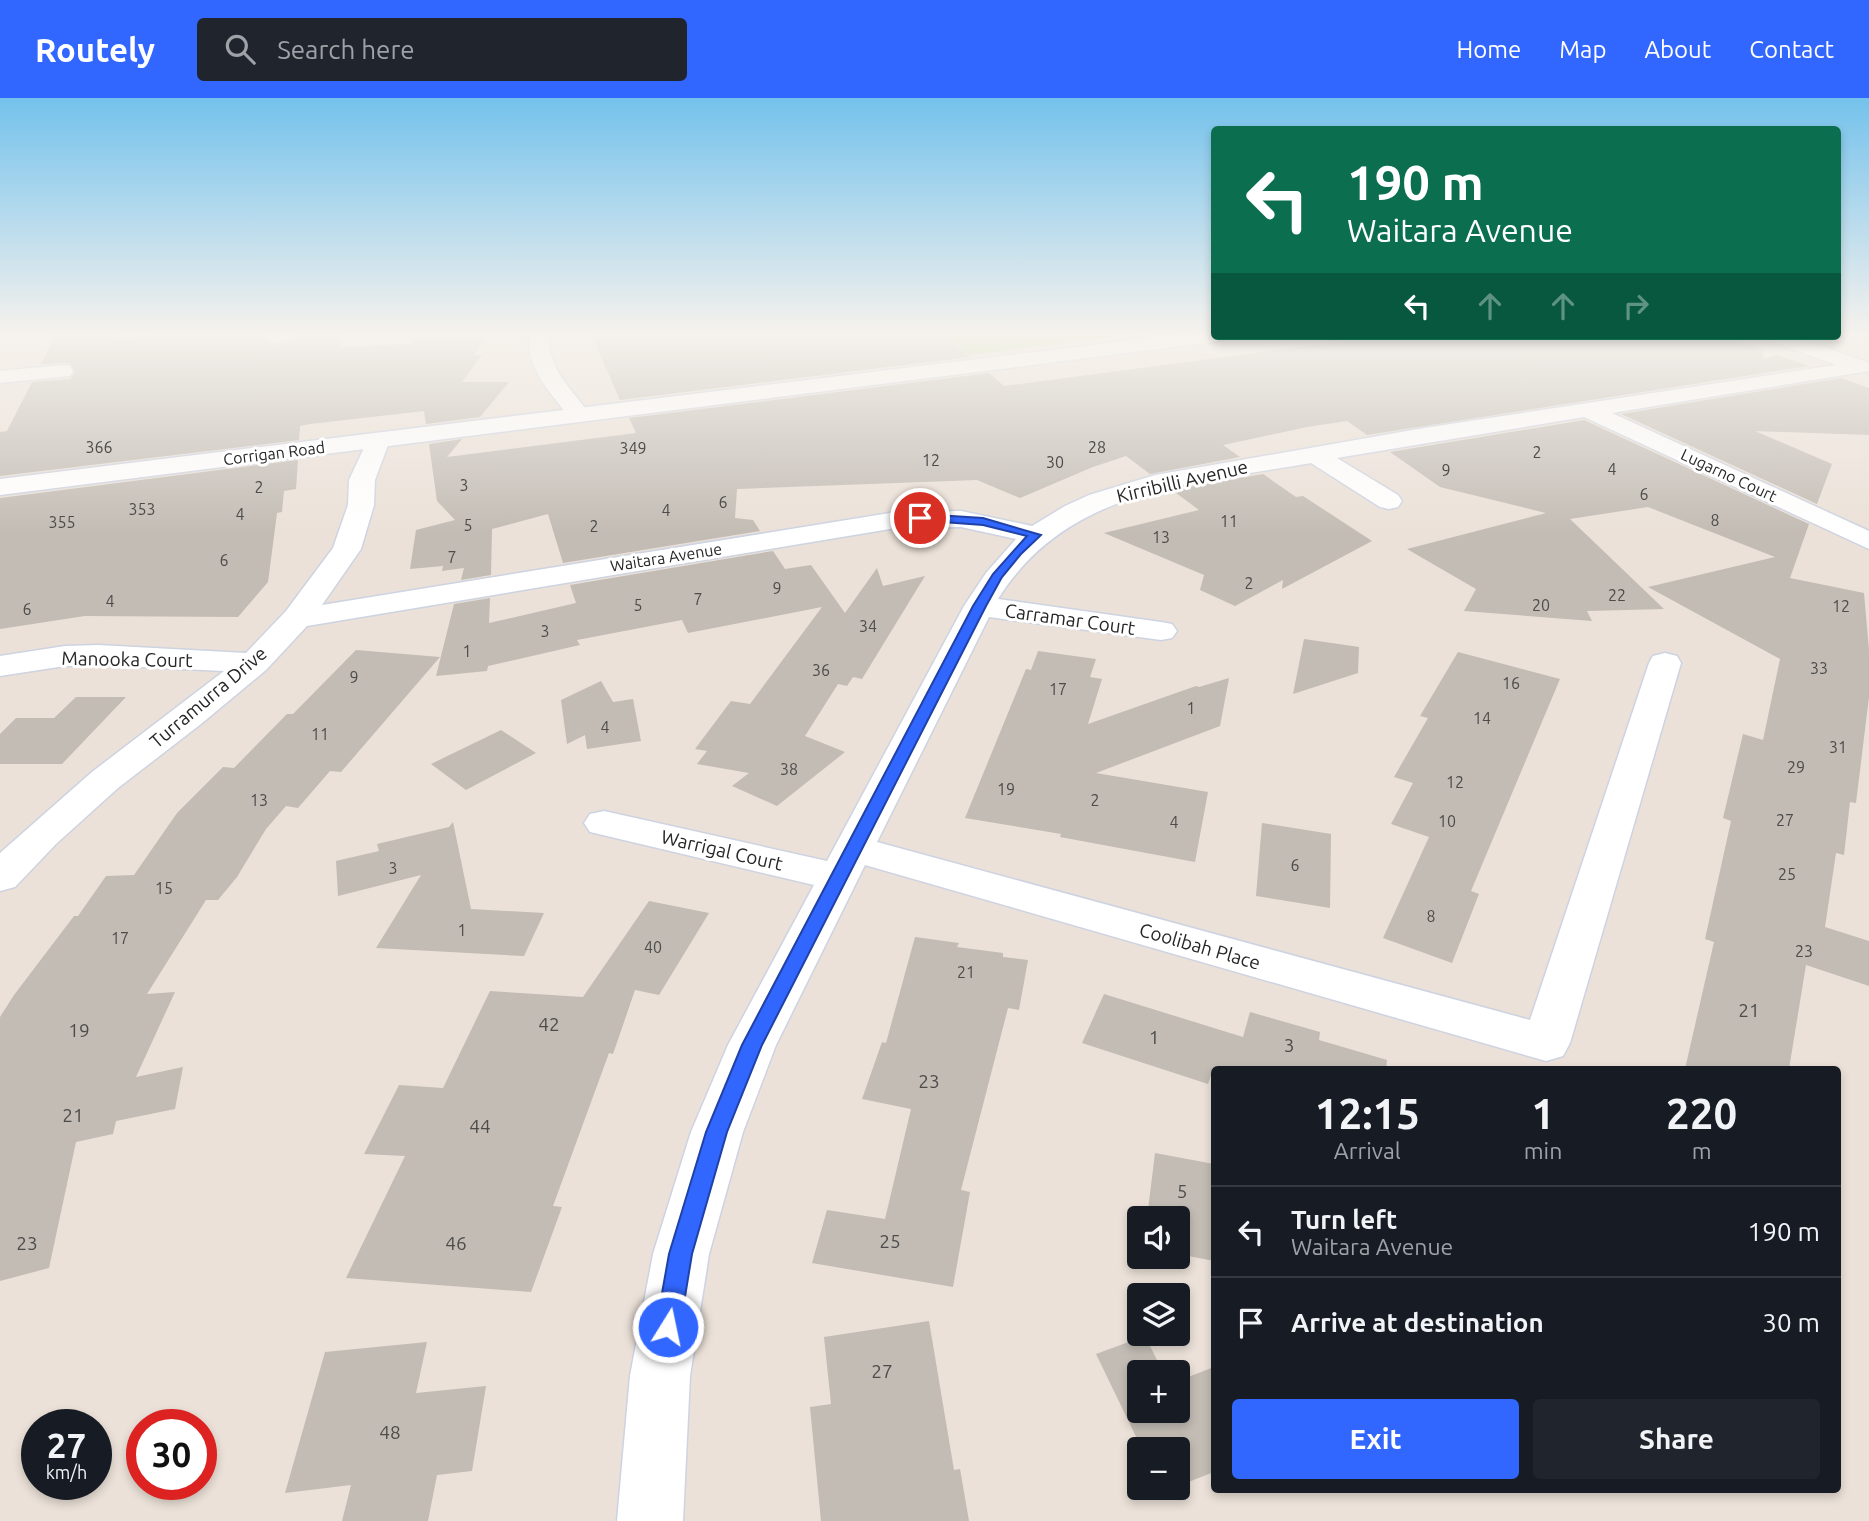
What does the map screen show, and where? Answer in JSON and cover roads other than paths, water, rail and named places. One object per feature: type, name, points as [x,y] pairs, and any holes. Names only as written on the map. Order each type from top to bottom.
[{"type":"street","points":[[546,419],[547,400]]},
{"type":"street","points":[[568,400],[579,415]]},
{"type":"street","name":"Corrigan Road","points":[[0,487],[696,400]]},
{"type":"street","name":"Kirribilli Avenue","points":[[650,1521],[662,1363],[681,1254],[717,1132],[752,1045],[979,606],[997,576],[1016,552],[1036,535],[1073,512],[1125,491],[1184,477],[1314,454],[1651,400]]},
{"type":"street","name":"Lugarno Court","points":[[1588,410],[1869,541]]},
{"type":"street","name":"Turramurra Drive","points":[[0,877],[42,835],[105,780],[189,717],[254,663],[297,618],[347,549],[357,523],[362,480],[378,440]]},
{"type":"street","points":[[340,445],[362,480]]},
{"type":"street","points":[[1314,454],[1389,502]]},
{"type":"street","name":"Waitara Avenue","points":[[297,618],[896,520],[961,519],[1036,535]]},
{"type":"street","name":"Carramar Court","points":[[979,606],[1161,631]]},
{"type":"street","name":"Manooka Court","points":[[0,666],[65,656],[98,655],[254,663]]},
{"type":"street","name":"Coolibah Place","points":[[847,863],[1542,1056],[1665,663]]},
{"type":"street","name":"Warrigal Court","points":[[604,823],[847,863]]}]
